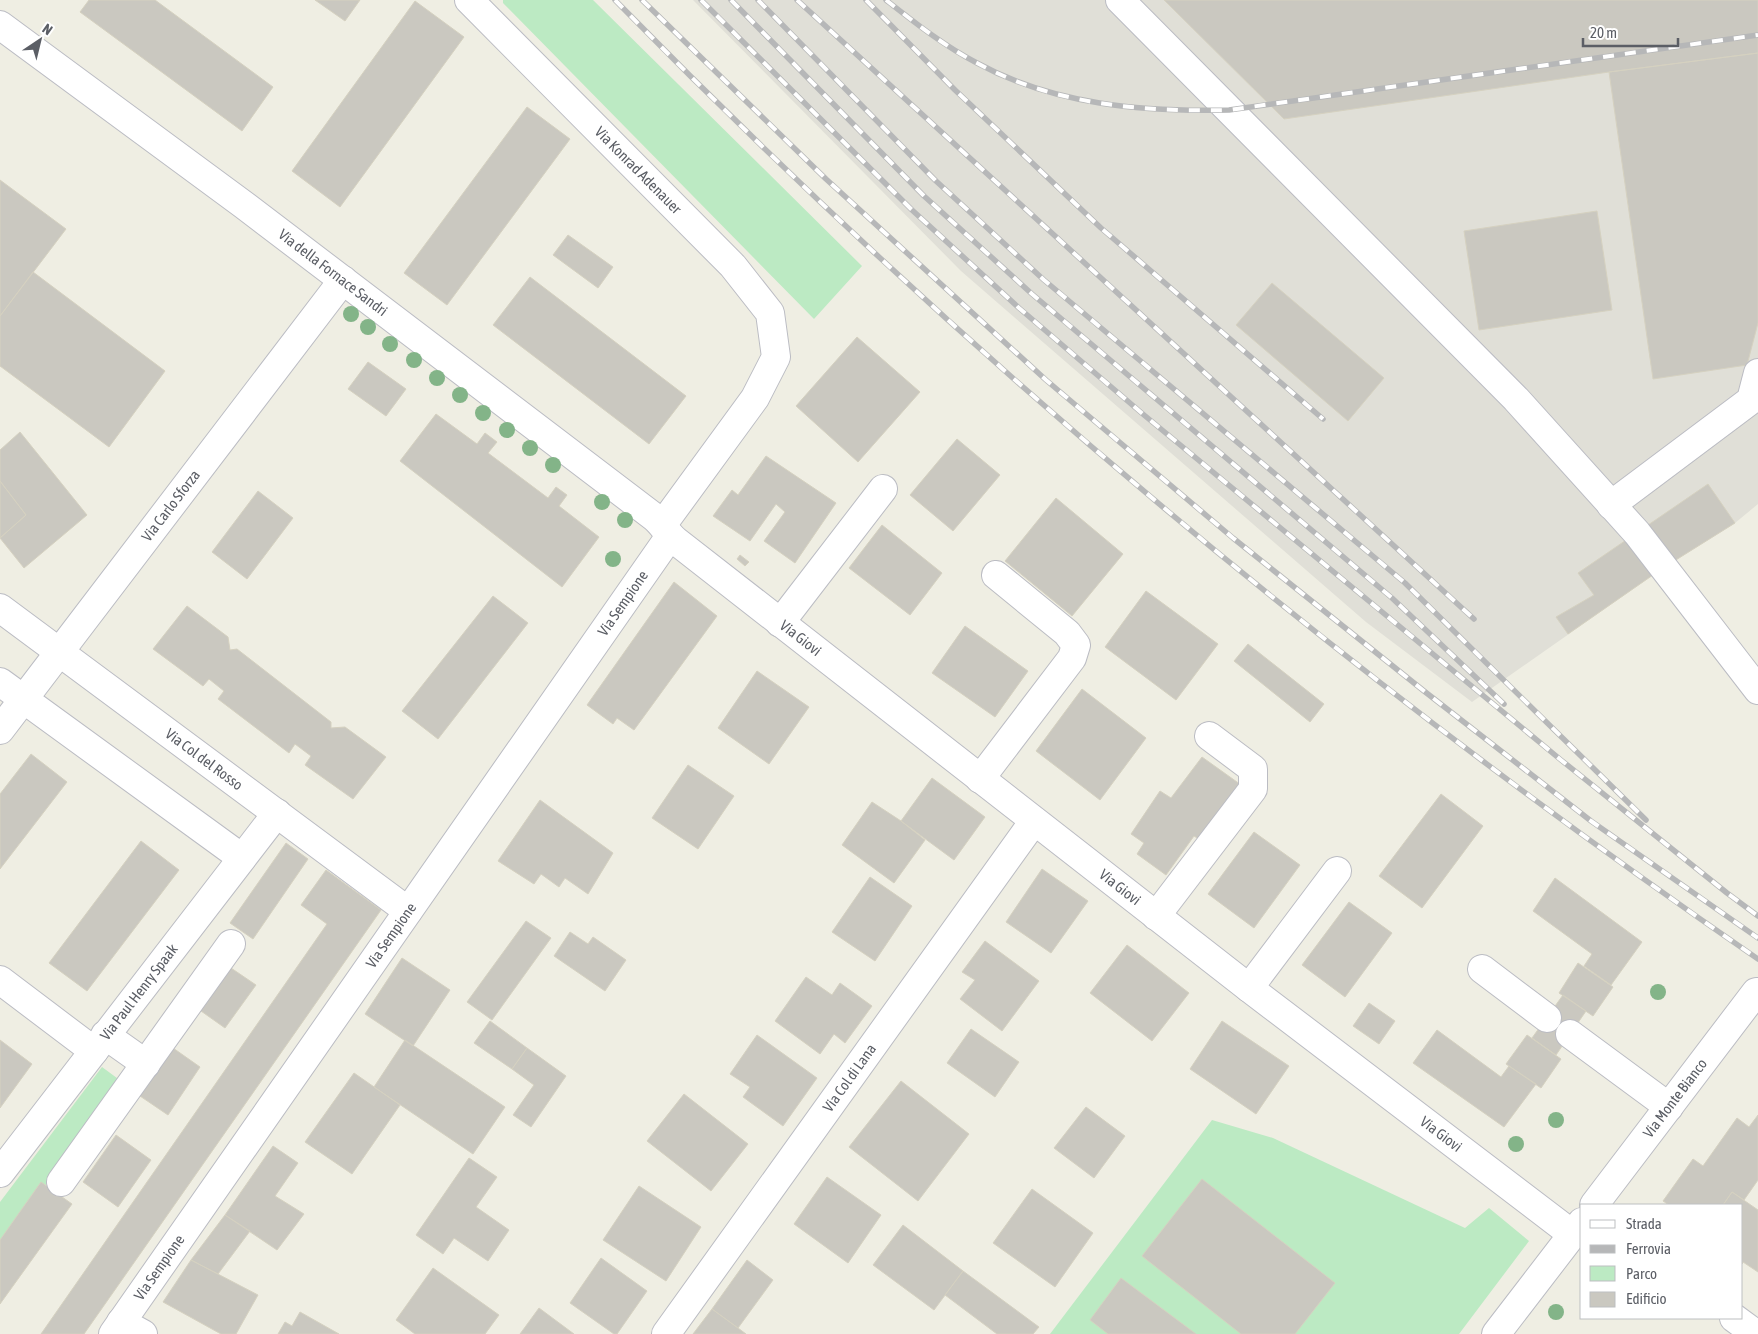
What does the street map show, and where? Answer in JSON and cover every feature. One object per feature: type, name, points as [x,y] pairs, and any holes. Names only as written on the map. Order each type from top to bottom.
[{"type":"street","name":"Via Konrad Adenauer","points":[[470,0],[733,266],[770,313],[776,357]]},
{"type":"street","points":[[1120,0],[1516,399],[1637,533],[1758,690]]},
{"type":"street","name":"Via della Fornace Sandri","points":[[0,25],[342,280],[667,530]]},
{"type":"street","name":"Via Carlo Sforza","points":[[0,730],[342,280]]},
{"type":"street","name":"Via Sempione","points":[[126,1330],[667,530],[755,398],[776,357]]},
{"type":"street","points":[[1611,505],[1751,400],[1758,373]]},
{"type":"street","points":[[780,623],[883,489]]},
{"type":"street","name":"Via Giovi","points":[[667,530],[780,623],[1249,988],[1577,1228]]},
{"type":"street","points":[[980,779],[1072,658],[1076,646],[1067,633],[996,575]]},
{"type":"street","name":"Via Col del Rosso","points":[[0,608],[408,911]]},
{"type":"street","points":[[0,682],[242,858]]},
{"type":"street","points":[[1156,916],[1253,789],[1253,769],[1209,736]]},
{"type":"street","name":"Via Paul Henry Spaak","points":[[0,1172],[277,812]]},
{"type":"street","name":"Via Col di Lana","points":[[666,1334],[1034,821]]},
{"type":"street","points":[[1249,988],[1337,871]]},
{"type":"street","points":[[61,1182],[231,944]]},
{"type":"street","points":[[1482,969],[1547,1018]]},
{"type":"street","points":[[0,980],[99,1043],[146,1064]]},
{"type":"street","name":"Via Monte Bianco","points":[[1595,1204],[1756,992]]},
{"type":"street","points":[[1570,1034],[1669,1107]]},
{"type":"street","points":[[1496,1334],[1577,1228]]},
{"type":"street","points":[[1735,1319],[1756,1334]]},
{"type":"shaded area","points":[[693,0],[1758,0],[1758,504],[1735,523],[1663,568],[1472,702],[1366,622],[961,271]]},
{"type":"green space","points":[[503,0],[593,0],[862,266],[814,319],[503,3]]},
{"type":"green space","points":[[102,1067],[121,1081],[0,1248],[0,1202]]},
{"type":"green space","points":[[1212,1120],[1273,1138],[1465,1228],[1489,1208],[1529,1241],[1459,1334],[1050,1334]]},
{"type":"building","points":[[89,0],[155,0],[273,87],[242,131],[80,12]]},
{"type":"building","points":[[315,0],[360,0],[345,21]]},
{"type":"building","points":[[1164,0],[1758,0],[1758,53],[1609,72],[1284,119]]},
{"type":"building","points":[[415,1],[464,37],[340,207],[292,171]]},
{"type":"building","points":[[1758,53],[1758,323],[1747,365],[1653,379],[1609,72]]},
{"type":"building","points":[[527,107],[570,139],[447,305],[404,273]]},
{"type":"building","points":[[0,180],[66,229],[0,316]]},
{"type":"building","points":[[1597,211],[1612,310],[1479,330],[1464,231]]},
{"type":"building","points":[[568,235],[613,267],[598,288],[553,255]]},
{"type":"building","points":[[33,272],[165,371],[109,447],[0,366],[0,316]]},
{"type":"building","points":[[530,277],[686,396],[649,444],[493,325]]},
{"type":"building","points":[[1272,283],[1384,378],[1348,421],[1236,325]]},
{"type":"building","points":[[857,337],[920,392],[858,462],[796,406]]},
{"type":"building","points":[[368,362],[406,389],[386,416],[348,389]]},
{"type":"building","points":[[436,414],[477,444],[485,433],[497,442],[488,453],[548,498],[556,487],[567,495],[559,506],[599,537],[562,587],[400,461]]},
{"type":"building","points":[[20,432],[87,515],[24,568],[0,538],[26,515],[0,481],[0,450]]},
{"type":"building","points":[[957,439],[1000,475],[953,531],[910,495]]},
{"type":"building","points":[[766,456],[836,503],[795,563],[764,541],[785,512],[776,504],[750,541],[713,516],[732,490],[738,495]]},
{"type":"building","points":[[0,481],[26,515],[0,538]]},
{"type":"building","points":[[1708,484],[1735,523],[1663,568],[1568,634],[1556,617],[1594,595],[1578,573]]},
{"type":"building","points":[[258,491],[293,518],[247,579],[212,552]]},
{"type":"building","points":[[1056,498],[1123,554],[1072,616],[1005,561]]},
{"type":"building","points":[[882,525],[942,573],[910,615],[849,568]]},
{"type":"building","points":[[740,555],[749,562],[745,566],[737,559]]},
{"type":"building","points":[[674,582],[717,616],[634,730],[617,718],[613,724],[587,705]]},
{"type":"building","points":[[1146,591],[1218,644],[1176,700],[1105,647]]},
{"type":"building","points":[[493,596],[528,623],[438,739],[402,711]]},
{"type":"building","points":[[187,606],[228,637],[230,650],[237,649],[331,722],[331,728],[345,727],[386,757],[353,799],[305,765],[311,756],[295,744],[289,753],[218,699],[224,691],[209,679],[203,686],[153,649]]},
{"type":"building","points":[[965,626],[1028,671],[995,717],[932,673]]},
{"type":"building","points":[[1248,644],[1324,704],[1310,722],[1234,661]]},
{"type":"building","points":[[757,671],[809,707],[769,764],[718,728]]},
{"type":"building","points":[[1082,689],[1146,738],[1100,800],[1036,751]]},
{"type":"building","points":[[31,754],[67,782],[0,869],[0,794]]},
{"type":"building","points":[[1202,757],[1244,787],[1205,843],[1194,836],[1166,875],[1137,854],[1144,843],[1131,834],[1160,791],[1171,798]]},
{"type":"building","points":[[688,765],[734,796],[698,849],[652,818]]},
{"type":"building","points":[[932,778],[985,817],[954,860],[901,821]]},
{"type":"building","points":[[1441,794],[1483,826],[1422,908],[1379,876]]},
{"type":"building","points":[[540,800],[613,853],[588,894],[565,878],[559,887],[541,874],[534,884],[498,861]]},
{"type":"building","points":[[872,802],[925,840],[894,883],[842,845]]},
{"type":"building","points":[[1254,832],[1300,865],[1254,928],[1208,894]]},
{"type":"building","points":[[141,841],[179,870],[87,991],[49,963]]},
{"type":"building","points":[[286,843],[308,859],[253,939],[230,923]]},
{"type":"building","points":[[1042,869],[1088,901],[1051,953],[1006,922]]},
{"type":"building","points":[[326,870],[381,910],[84,1334],[41,1334],[327,924],[301,905]]},
{"type":"building","points":[[870,877],[912,906],[875,961],[832,932]]},
{"type":"building","points":[[1555,878],[1642,942],[1611,985],[1584,966],[1592,954],[1533,911]]},
{"type":"building","points":[[1349,902],[1392,933],[1345,997],[1302,965]]},
{"type":"building","points":[[526,921],[551,938],[492,1020],[467,1002]]},
{"type":"building","points":[[570,932],[588,944],[593,937],[626,960],[605,991],[554,956]]},
{"type":"building","points":[[985,941],[1039,981],[1002,1031],[960,999],[975,980],[962,972]]},
{"type":"building","points":[[1127,945],[1189,993],[1152,1041],[1090,993]]},
{"type":"building","points":[[402,958],[450,990],[413,1046],[365,1014]]},
{"type":"building","points":[[1578,963],[1613,987],[1593,1016],[1559,993]]},
{"type":"building","points":[[231,968],[256,985],[225,1028],[201,1011]]},
{"type":"building","points":[[806,977],[832,995],[840,983],[872,1006],[845,1043],[834,1034],[820,1054],[775,1021]]},
{"type":"building","points":[[1563,995],[1586,1011],[1556,1055],[1532,1038]]},
{"type":"building","points":[[1369,1003],[1395,1021],[1379,1044],[1353,1026]]},
{"type":"building","points":[[490,1021],[527,1048],[512,1069],[474,1043]]},
{"type":"building","points":[[1222,1021],[1289,1066],[1256,1114],[1190,1069]]},
{"type":"building","points":[[971,1029],[1019,1062],[995,1097],[947,1063]]},
{"type":"building","points":[[1437,1030],[1501,1077],[1509,1066],[1536,1084],[1504,1127],[1413,1063]]},
{"type":"building","points":[[757,1035],[817,1078],[783,1126],[743,1097],[750,1087],[730,1074]]},
{"type":"building","points":[[1527,1035],[1561,1059],[1541,1088],[1506,1064]]},
{"type":"building","points":[[0,1040],[32,1064],[0,1108]]},
{"type":"building","points":[[405,1040],[505,1107],[473,1154],[374,1087]]},
{"type":"building","points":[[173,1048],[200,1067],[168,1115],[140,1096]]},
{"type":"building","points":[[527,1048],[566,1076],[531,1127],[513,1115],[534,1085],[512,1069]]},
{"type":"building","points":[[354,1073],[400,1105],[352,1174],[305,1142]]},
{"type":"building","points":[[901,1081],[969,1134],[918,1201],[849,1147]]},
{"type":"building","points":[[684,1094],[748,1144],[711,1191],[647,1141]]},
{"type":"building","points":[[1086,1107],[1125,1136],[1094,1178],[1054,1148]]},
{"type":"building","points":[[1758,1115],[1758,1180],[1744,1200],[1732,1192],[1724,1204],[1668,1204],[1663,1201],[1693,1159],[1703,1166],[1737,1118],[1749,1127]]},
{"type":"building","points":[[116,1135],[151,1160],[118,1207],[83,1182]]},
{"type":"building","points":[[273,1146],[298,1163],[275,1196],[304,1214],[277,1250],[225,1215]]},
{"type":"building","points":[[469,1158],[497,1177],[476,1207],[509,1230],[488,1261],[454,1238],[443,1254],[416,1235]]},
{"type":"building","points":[[827,1177],[881,1215],[848,1263],[794,1224]]},
{"type":"building","points":[[1202,1179],[1335,1283],[1295,1334],[1241,1334],[1142,1256]]},
{"type":"building","points":[[41,1182],[72,1204],[0,1304],[0,1240]]},
{"type":"building","points":[[639,1186],[701,1227],[666,1281],[603,1240]]},
{"type":"building","points":[[1032,1189],[1093,1233],[1055,1287],[993,1243]]},
{"type":"building","points":[[1732,1192],[1758,1210],[1758,1272],[1743,1262],[1743,1204],[1724,1204]]},
{"type":"building","points":[[225,1215],[250,1231],[218,1274],[191,1260]]},
{"type":"building","points":[[903,1225],[963,1271],[934,1310],[873,1265]]},
{"type":"building","points":[[601,1258],[647,1291],[617,1334],[614,1334],[570,1303]]},
{"type":"building","points":[[191,1260],[258,1295],[236,1334],[221,1334],[163,1302]]},
{"type":"building","points":[[747,1260],[773,1280],[738,1328],[712,1309]]},
{"type":"building","points":[[433,1268],[499,1315],[485,1334],[415,1334],[396,1320]]},
{"type":"building","points":[[963,1271],[1039,1327],[1033,1334],[997,1334],[945,1295]]},
{"type":"building","points":[[1121,1278],[1196,1334],[1108,1334],[1090,1320]]},
{"type":"building","points":[[539,1308],[574,1334],[520,1334]]},
{"type":"building","points":[[712,1309],[738,1328],[746,1334],[693,1334]]},
{"type":"building","points":[[300,1312],[339,1334],[278,1334],[285,1322],[292,1326]]},
{"type":"railway","points":[[615,0],[747,132],[883,260],[1021,386],[1163,507],[1308,626],[1455,740],[1605,851],[1758,959]]},
{"type":"railway","points":[[642,0],[826,179],[1046,380],[1233,538],[1424,691],[1591,821],[1758,938]]},
{"type":"railway","points":[[701,0],[912,210],[1019,308],[1144,415],[1561,760],[1758,916]]},
{"type":"railway","points":[[731,0],[924,196],[1032,294],[1392,598],[1504,704]]},
{"type":"railway","points":[[758,0],[936,181],[1044,280],[1405,583],[1646,820]]},
{"type":"railway","points":[[797,0],[1474,619]]},
{"type":"railway","points":[[866,0],[955,90],[1101,228],[1323,419]]},
{"type":"railway","points":[[886,0],[953,49],[1006,77],[1068,97],[1100,103],[1164,109],[1229,110],[1758,35]]}]
